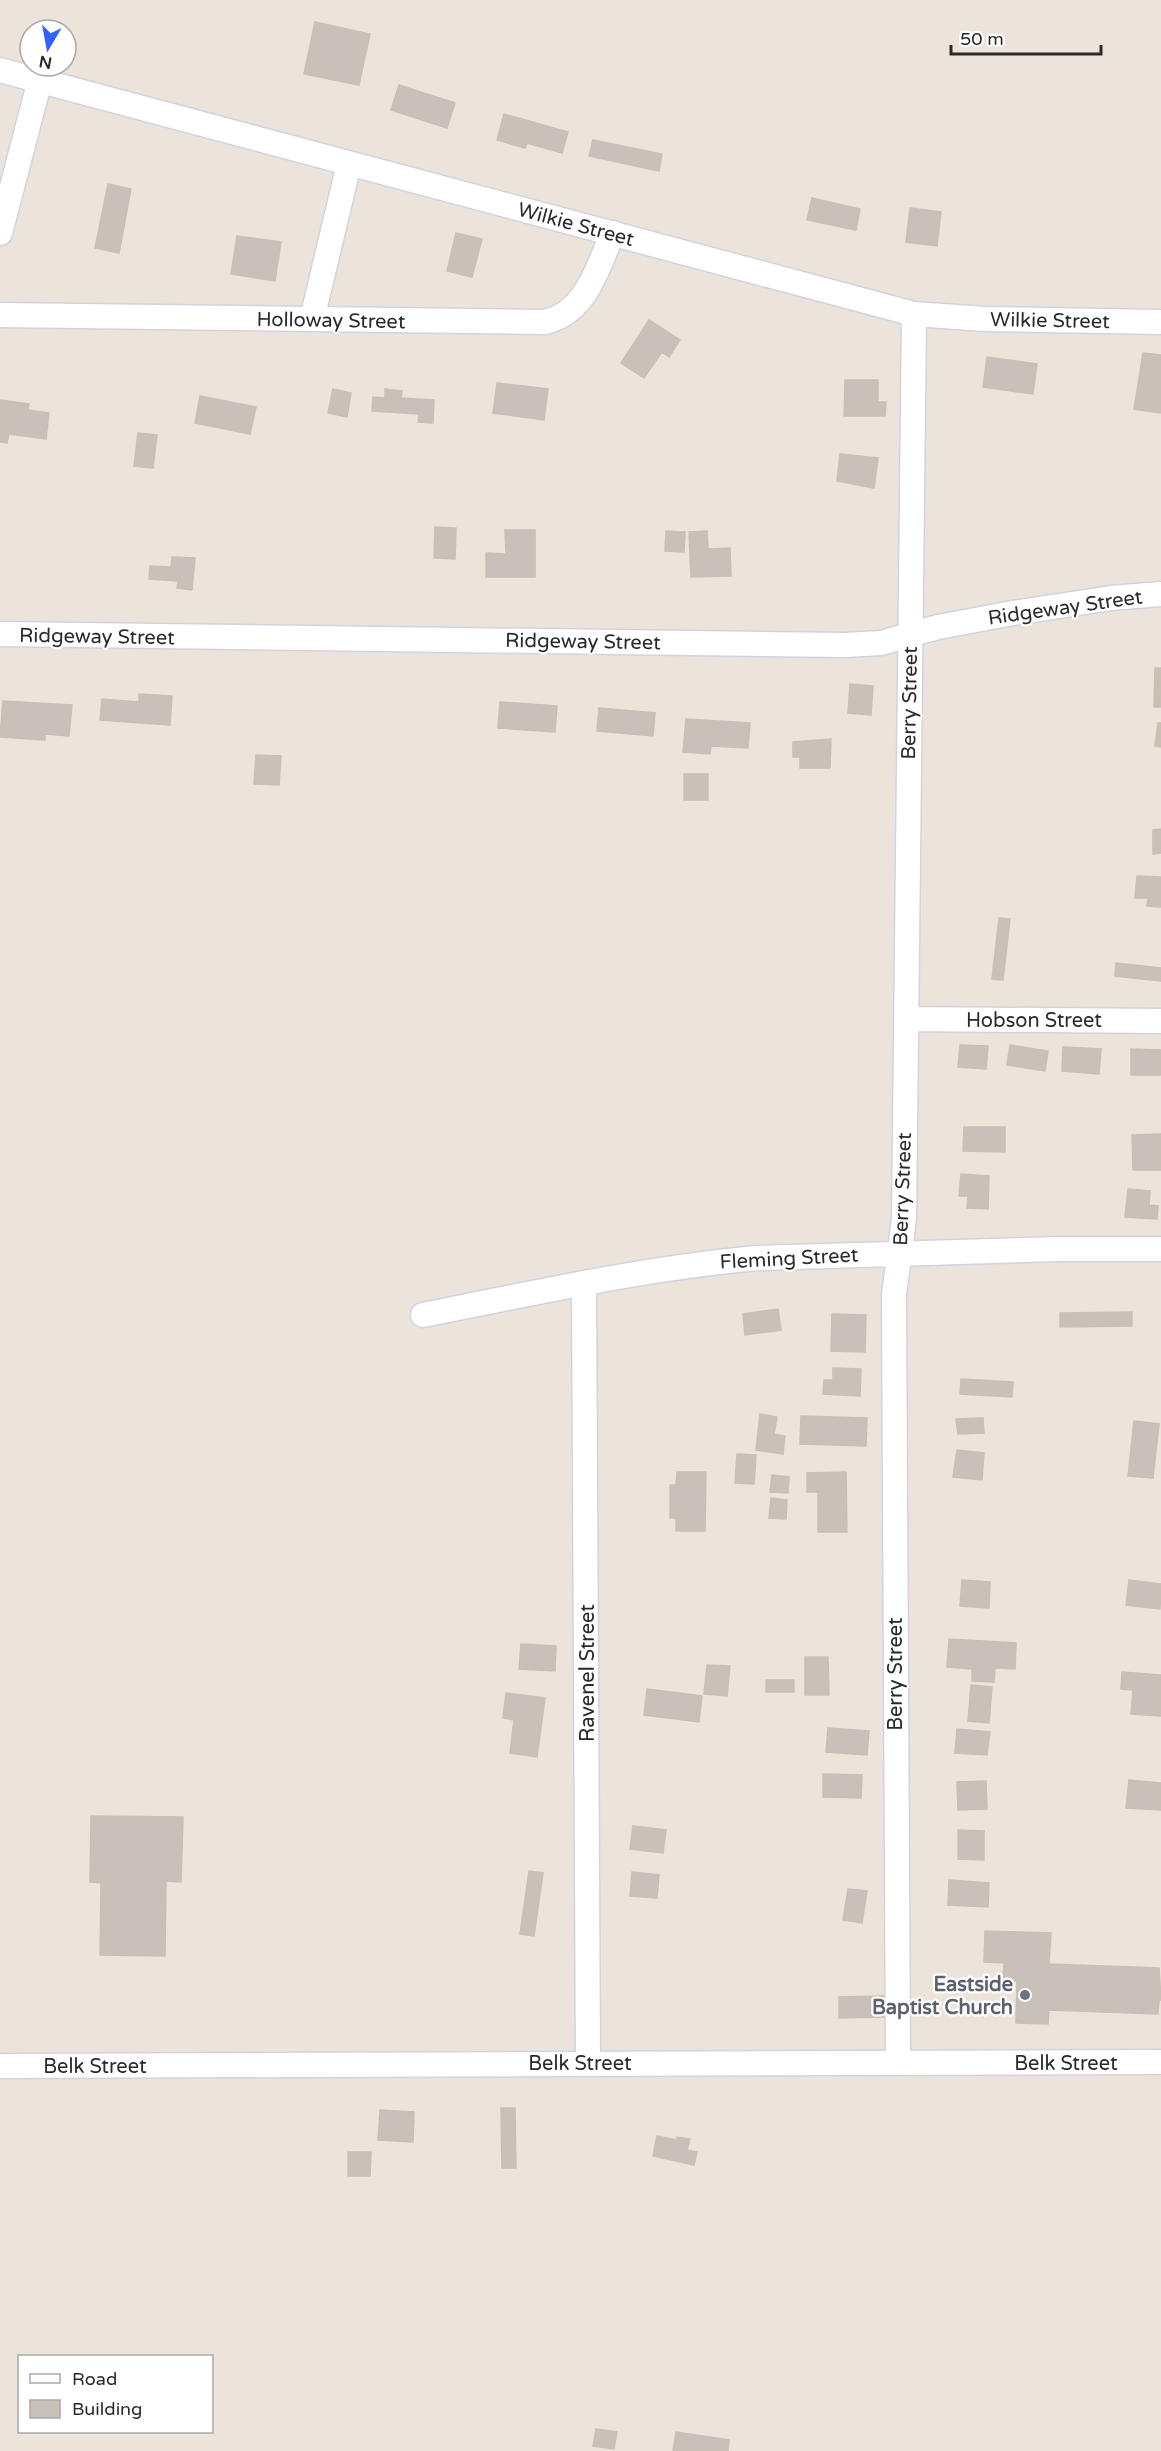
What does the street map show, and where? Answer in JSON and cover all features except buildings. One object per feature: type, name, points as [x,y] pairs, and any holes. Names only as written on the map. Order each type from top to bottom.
[{"type":"street","name":"Wilkie Street","points":[[0,70],[914,314],[985,319],[1161,322]]},
{"type":"street","points":[[0,233],[40,80]]},
{"type":"street","points":[[312,319],[349,164]]},
{"type":"street","name":"Holloway Street","points":[[0,315],[530,324],[556,320],[574,308],[582,299],[613,233]]},
{"type":"street","name":"Berry Street","points":[[898,2063],[894,1295],[904,1219],[914,314]]},
{"type":"street","name":"Ridgeway Street","points":[[0,634],[778,645],[881,643],[938,627],[1013,613],[1111,598],[1161,594]]},
{"type":"street","name":"Hobson Street","points":[[906,1019],[1161,1021]]},
{"type":"street","name":"Fleming Street","points":[[423,1315],[651,1270],[708,1262],[758,1258],[1058,1249],[1161,1250]]},
{"type":"street","name":"Ravenel Street","points":[[584,1283],[588,2063]]},
{"type":"street","name":"Belk Street","points":[[0,2066],[1161,2062]]},
{"type":"place","name":"Eastside Baptist Church","points":[[1025,1995]]}]
